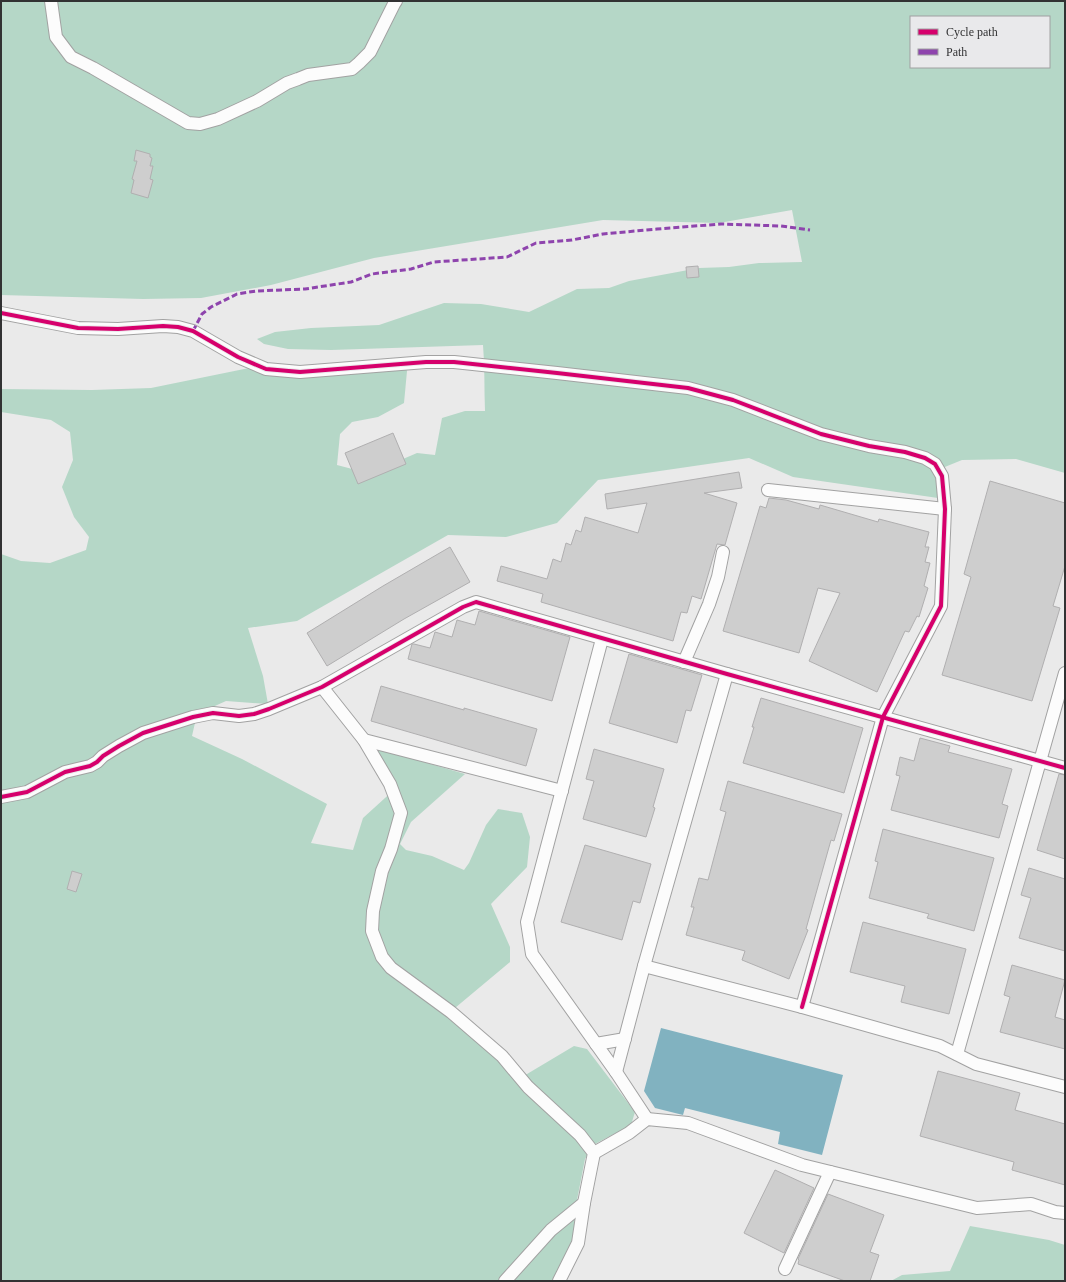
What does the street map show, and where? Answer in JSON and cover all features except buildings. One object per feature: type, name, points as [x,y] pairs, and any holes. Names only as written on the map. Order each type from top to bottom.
[{"type":"street","points":[[51,1],[56,37],[71,57],[93,68],[188,123],[200,124],[218,119],[258,101],[298,78],[308,75],[352,69],[370,52],[396,1]]},
{"type":"street","points":[[1,313],[78,328],[118,329],[163,326],[178,327],[194,331],[238,358],[266,369],[300,372],[426,362],[454,362],[628,380],[688,388],[733,400],[821,434],[869,446],[905,452],[925,458],[935,464],[942,476],[944,509],[941,606],[883,717],[802,1006]]},
{"type":"street","points":[[768,490],[944,509]]},
{"type":"street","points":[[684,662],[709,604],[718,577],[723,552]]},
{"type":"street","points":[[1,797],[27,792],[65,772],[90,766],[119,746],[143,733],[193,717],[213,713],[240,716],[254,714],[270,709],[322,687],[463,607],[476,602],[602,639],[1065,768]]},
{"type":"street","points":[[602,639],[527,922],[532,954],[647,1118]]},
{"type":"street","points":[[957,1054],[1065,673]]},
{"type":"street","points":[[616,1072],[644,966],[727,674]]},
{"type":"street","points":[[322,687],[364,740],[390,784],[401,813],[391,849],[382,871],[373,911],[372,931],[382,957],[391,968],[451,1012],[502,1056],[528,1087],[580,1135],[594,1153]]},
{"type":"street","points":[[364,740],[562,791]]},
{"type":"street","points":[[644,966],[802,1006],[940,1046],[976,1064],[1065,1087]]},
{"type":"street","points":[[596,1044],[625,1039]]},
{"type":"street","points":[[559,1281],[578,1243],[594,1153],[629,1133],[647,1118],[688,1123],[802,1165],[976,1208],[1031,1204],[1054,1212],[1065,1213]]},
{"type":"street","points":[[785,1270],[830,1172]]},
{"type":"street","points":[[505,1281],[551,1230],[584,1203]]},
{"type":"green space","points":[[1,1],[1065,1],[1065,473],[1016,459],[962,460],[935,471],[938,498],[793,477],[749,458],[598,480],[557,523],[506,537],[448,535],[297,621],[248,628],[263,676],[268,704],[226,701],[197,714],[192,736],[242,759],[327,804],[311,843],[353,850],[363,818],[396,788],[372,747],[465,774],[411,822],[400,844],[406,850],[432,856],[464,870],[469,863],[486,825],[498,809],[522,813],[530,837],[527,867],[491,904],[510,947],[510,962],[449,1013],[488,1049],[517,1080],[574,1046],[587,1049],[635,1112],[631,1125],[593,1145],[585,1159],[576,1205],[573,1241],[555,1281],[1,1281],[1,554],[21,561],[50,563],[86,550],[89,537],[74,517],[62,487],[73,460],[70,432],[51,420],[1,412],[1,389],[92,390],[151,388],[254,367],[292,368],[402,358],[407,371],[404,403],[378,417],[352,422],[340,434],[337,465],[356,470],[382,468],[417,453],[435,455],[442,418],[465,411],[485,411],[483,345],[331,350],[288,349],[264,344],[257,339],[275,332],[311,328],[379,325],[444,303],[481,304],[529,312],[577,289],[609,288],[629,281],[699,268],[729,267],[759,263],[802,262],[792,210],[719,223],[603,220],[374,258],[271,285],[201,298],[143,299],[1,295]]},
{"type":"green space","points":[[970,1226],[1049,1240],[1065,1245],[1065,1281],[891,1281],[902,1275],[950,1271]]},
{"type":"water","points":[[661,1028],[843,1075],[822,1155],[778,1144],[780,1132],[685,1108],[683,1115],[655,1108],[644,1091]]},
{"type":"marked path","points":[[193,331],[202,314],[211,307],[237,294],[256,291],[305,289],[351,282],[372,274],[411,269],[434,262],[507,257],[536,243],[572,240],[603,234],[721,224],[781,226],[810,230]]},
{"type":"cycle path","points":[[1,313],[78,328],[118,329],[163,326],[178,327],[193,331],[238,357],[266,369],[300,372],[426,362],[454,362],[688,388],[733,400],[821,434],[869,446],[905,452],[925,458],[935,464],[942,476],[945,509],[941,606],[883,717],[802,1007]]},
{"type":"cycle path","points":[[1,797],[27,792],[65,772],[90,766],[119,746],[143,733],[193,717],[213,713],[239,716],[254,714],[269,709],[322,687],[463,607],[476,602],[727,674],[1065,768]]}]
